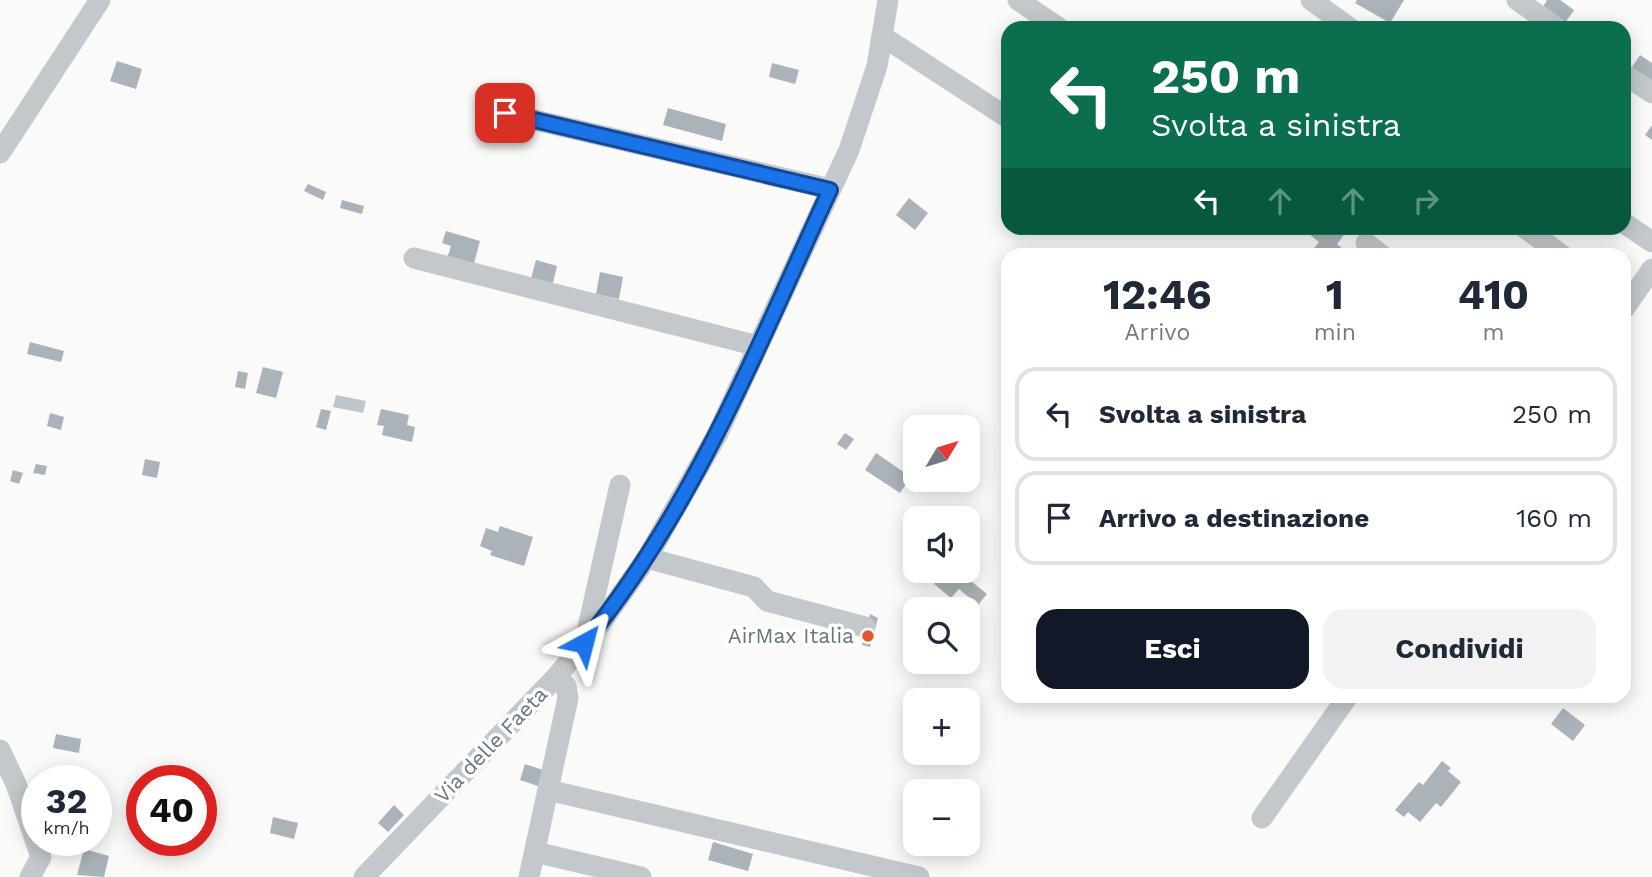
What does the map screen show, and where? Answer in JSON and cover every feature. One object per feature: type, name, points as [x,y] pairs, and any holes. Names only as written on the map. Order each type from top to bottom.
[{"type":"street","points":[[0,153],[100,0]]},
{"type":"street","name":"Via delle Faeta","points":[[364,877],[557,676],[647,558],[717,435],[849,150],[877,66],[888,0]]},
{"type":"street","points":[[1018,0],[1049,21]]},
{"type":"street","points":[[1311,0],[1340,21]]},
{"type":"street","points":[[1517,0],[1547,21]]},
{"type":"street","points":[[882,36],[1001,113]]},
{"type":"street","points":[[1631,79],[1652,93]]},
{"type":"street","points":[[505,113],[830,190]]},
{"type":"street","points":[[1631,228],[1652,243]]},
{"type":"street","points":[[1534,235],[1552,248]]},
{"type":"street","points":[[414,258],[758,346]]},
{"type":"street","points":[[1631,296],[1652,269]]},
{"type":"street","points":[[584,643],[620,485]]},
{"type":"street","points":[[647,558],[754,587],[767,601],[865,627]]},
{"type":"street","points":[[529,877],[568,698],[566,687],[557,676]]},
{"type":"street","points":[[1262,818],[1343,703]]},
{"type":"street","points":[[0,750],[16,784],[41,857],[30,877]]},
{"type":"street","points":[[548,790],[919,877]]},
{"type":"street","points":[[535,852],[641,877]]},
{"type":"shaded area","points":[[336,395],[366,401],[363,413],[333,407]]},
{"type":"building","points":[[1357,0],[1404,0],[1391,21],[1355,3]]},
{"type":"building","points":[[1547,0],[1560,0],[1574,10],[1566,21],[1562,21],[1543,7]]},
{"type":"building","points":[[1640,55],[1652,63],[1652,86],[1631,71]]},
{"type":"building","points":[[117,61],[142,69],[136,89],[110,81]]},
{"type":"building","points":[[772,63],[799,70],[795,84],[769,77]]},
{"type":"building","points":[[668,108],[726,124],[722,141],[663,125]]},
{"type":"building","points":[[1652,125],[1652,140],[1645,135]]},
{"type":"building","points":[[308,184],[326,192],[323,200],[304,191]]},
{"type":"building","points":[[909,198],[928,213],[915,230],[896,215]]},
{"type":"building","points":[[342,200],[364,206],[362,214],[340,208]]},
{"type":"building","points":[[446,231],[480,241],[473,267],[447,259],[451,246],[442,243]]},
{"type":"building","points":[[1310,235],[1344,235],[1337,244],[1342,248],[1314,248],[1319,242]]},
{"type":"building","points":[[536,260],[557,266],[552,287],[530,282]]},
{"type":"building","points":[[600,272],[623,277],[619,299],[596,294]]},
{"type":"building","points":[[30,342],[64,351],[61,362],[27,354]]},
{"type":"building","points":[[263,367],[283,372],[276,398],[256,393]]},
{"type":"building","points":[[238,371],[248,373],[245,389],[235,387]]},
{"type":"building","points":[[321,409],[331,411],[326,430],[316,427]]},
{"type":"building","points":[[381,409],[409,415],[407,425],[415,427],[412,442],[382,435],[384,426],[377,425]]},
{"type":"building","points":[[50,413],[64,417],[61,430],[47,426]]},
{"type":"building","points":[[845,433],[854,439],[846,450],[837,444]]},
{"type":"building","points":[[876,453],[903,472],[903,489],[900,493],[865,470]]},
{"type":"building","points":[[145,459],[160,462],[157,478],[142,475]]},
{"type":"building","points":[[36,464],[47,466],[45,475],[33,473]]},
{"type":"building","points":[[13,470],[23,473],[19,484],[10,481]]},
{"type":"building","points":[[500,526],[533,537],[524,566],[490,555],[492,551],[480,546],[486,528],[498,532]]},
{"type":"building","points":[[973,583],[987,594],[980,603],[980,597],[968,597],[959,589],[950,597],[934,584]]},
{"type":"building","name":"AirMax Italia","points":[[870,614],[878,618],[870,647],[862,645]]},
{"type":"building","points":[[1563,708],[1585,725],[1573,741],[1551,724]]},
{"type":"building","points":[[56,734],[81,739],[79,753],[53,748]]},
{"type":"building","points":[[1442,761],[1451,768],[1448,771],[1461,782],[1441,807],[1436,803],[1420,822],[1408,812],[1404,817],[1395,810],[1419,782],[1423,785]]},
{"type":"building","points":[[525,764],[543,770],[538,786],[520,780]]},
{"type":"building","points":[[394,805],[404,815],[388,832],[378,823]]},
{"type":"building","points":[[273,817],[298,823],[294,839],[270,833]]},
{"type":"building","points":[[713,842],[753,854],[748,871],[708,860]]},
{"type":"building","points":[[82,856],[109,856],[104,877],[77,875]]},
{"type":"place","name":"AirMax Italia","points":[[868,636]]},
{"type":"route","points":[[505,113],[830,190],[717,435],[647,558],[584,643]]}]
